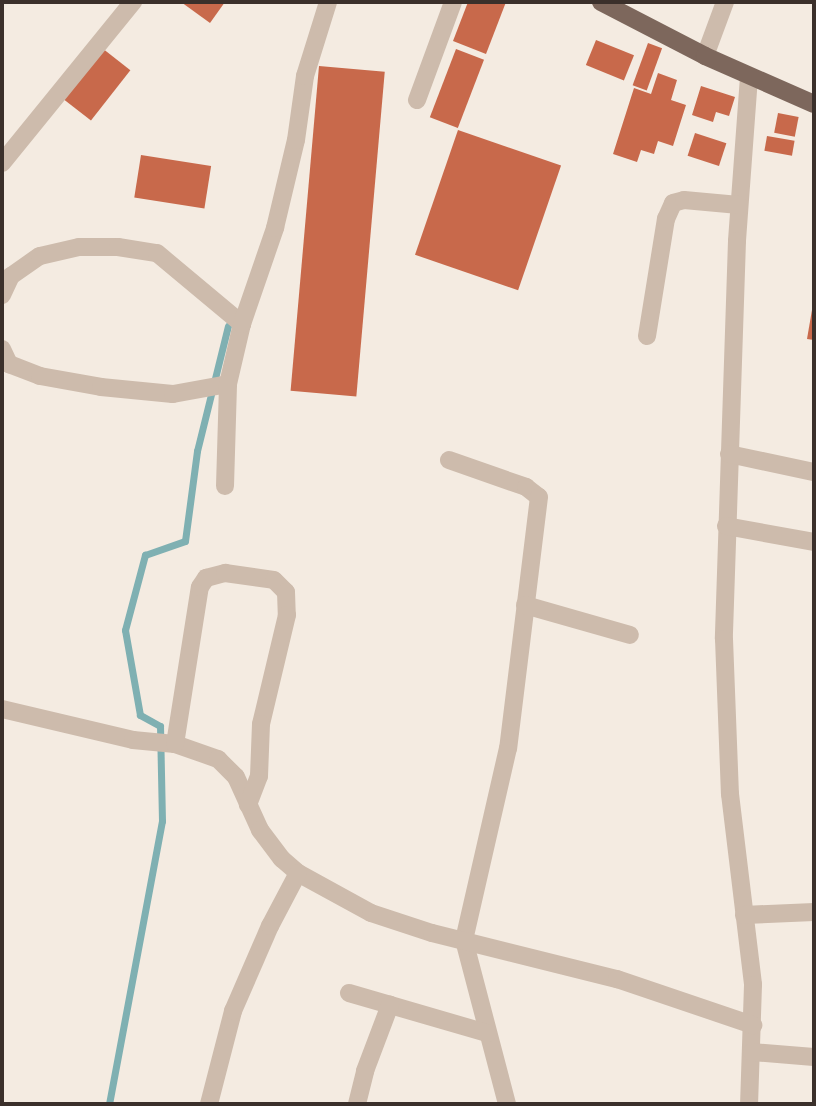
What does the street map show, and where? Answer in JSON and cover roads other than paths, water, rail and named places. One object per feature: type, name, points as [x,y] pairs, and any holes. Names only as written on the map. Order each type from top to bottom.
[{"type":"main road","points":[[601,2],[705,56],[814,104]]},
{"type":"street","points":[[2,163],[133,2]]},
{"type":"street","points":[[225,486],[228,384],[243,324],[275,228],[296,140],[304,76],[328,2]]},
{"type":"street","points":[[417,100],[453,2]]},
{"type":"street","points":[[705,56],[725,2]]},
{"type":"street","points":[[749,77],[739,205],[726,526],[726,749],[752,974],[753,1025],[749,1104]]},
{"type":"street","points":[[647,336],[666,219],[673,203],[684,200],[739,205]]},
{"type":"street","points":[[2,295],[11,276],[40,256],[79,247],[118,247],[158,254],[243,324]]},
{"type":"street","points":[[2,349],[9,364],[40,376],[102,387],[173,394],[228,384]]},
{"type":"street","points":[[729,454],[814,472]]},
{"type":"street","points":[[449,460],[526,487],[539,497],[508,748],[464,940],[507,1104]]},
{"type":"street","points":[[726,526],[814,542]]},
{"type":"street","points":[[172,744],[201,587],[206,578],[225,573],[275,580],[286,592],[287,615],[261,724],[258,776],[248,805]]},
{"type":"street","points":[[525,605],[630,635]]},
{"type":"street","points":[[2,709],[133,740],[172,744],[203,751],[228,767],[270,845],[298,873],[371,913],[617,979],[753,1025]]},
{"type":"street","points":[[209,1104],[233,1011],[298,873]]},
{"type":"street","points":[[744,915],[814,912]]},
{"type":"street","points":[[349,993],[487,1033]]},
{"type":"street","points":[[357,1104],[390,1005]]},
{"type":"street","points":[[752,1052],[814,1057]]},
{"type":"waterway","points":[[109,1104],[162,821],[160,726],[140,715],[125,630],[145,555],[185,541],[197,451],[228,326]]}]
